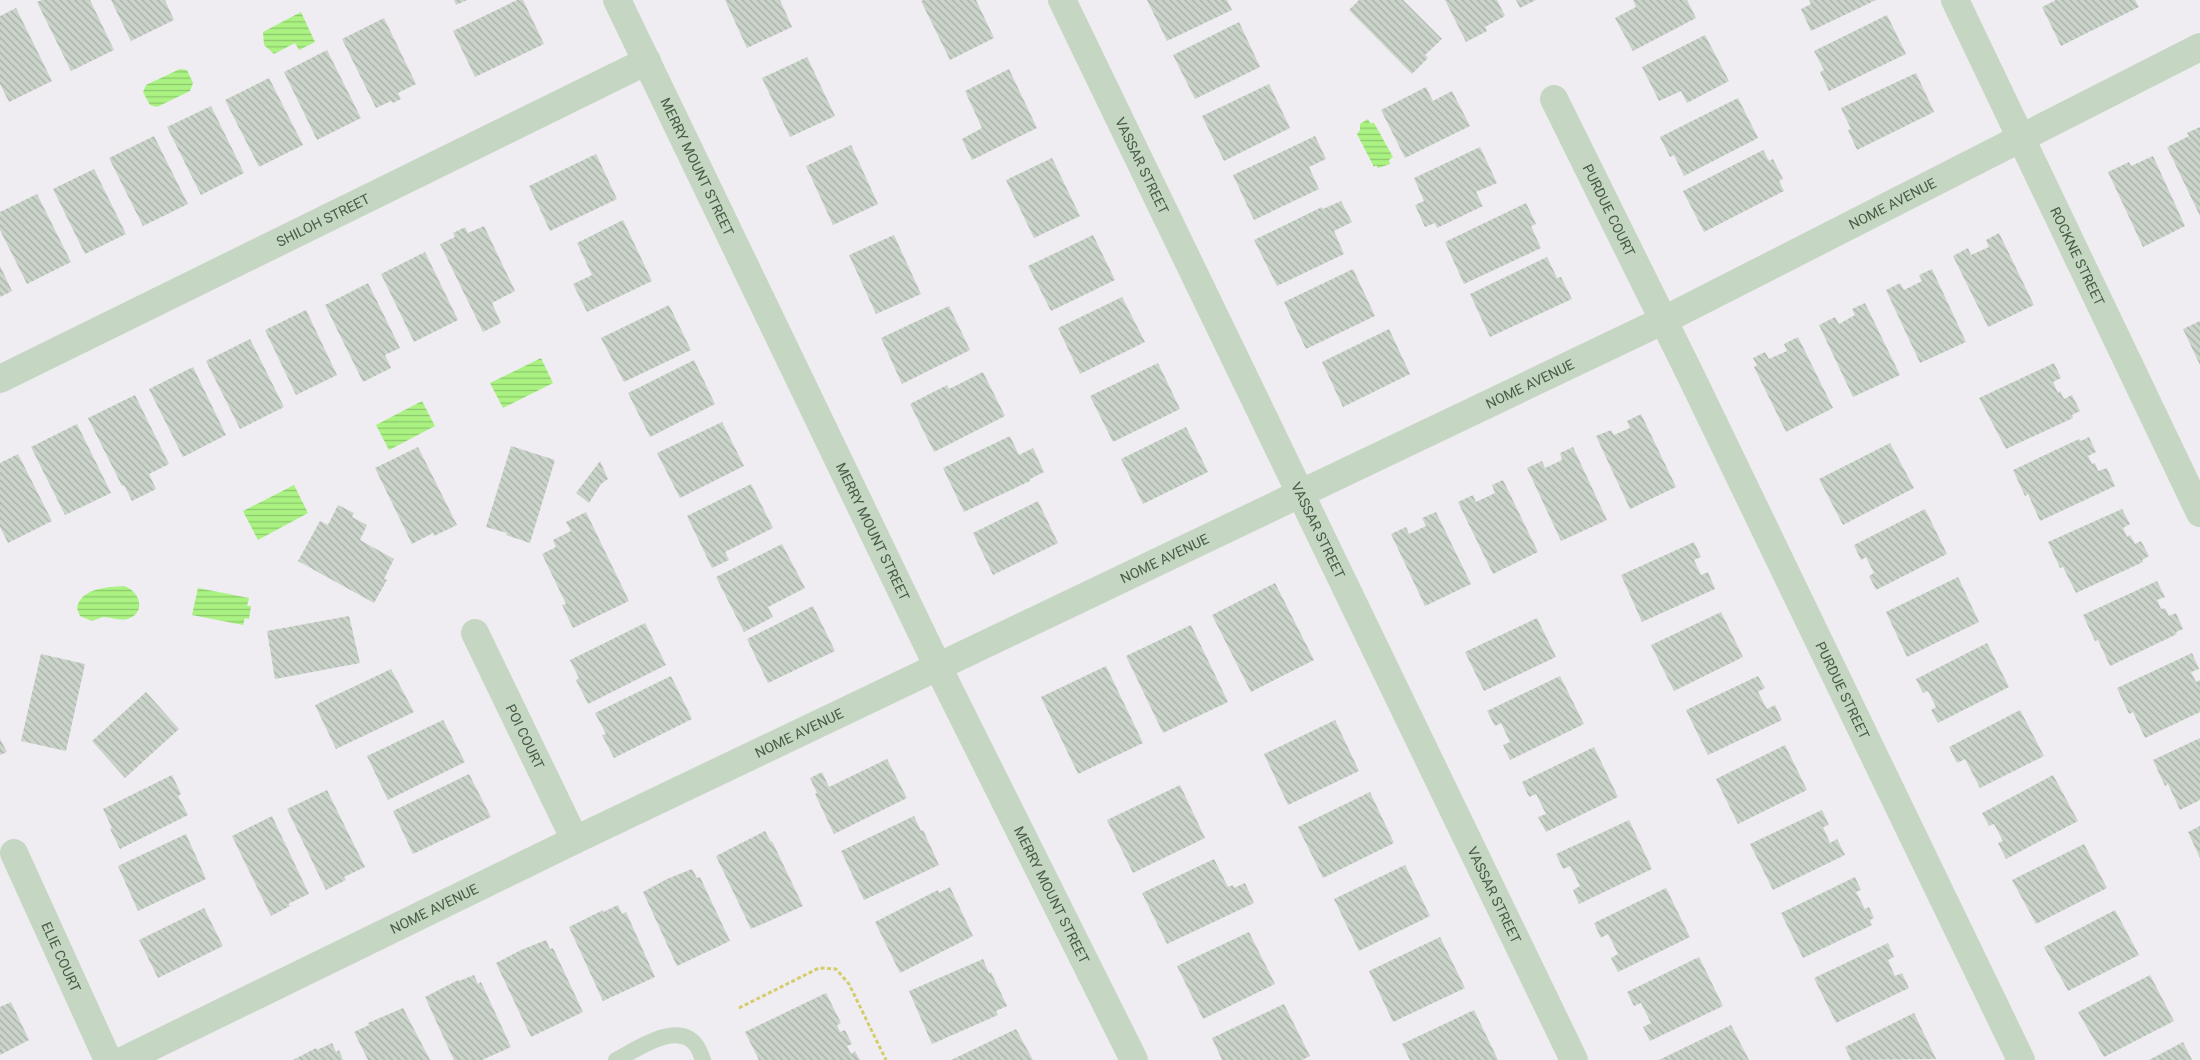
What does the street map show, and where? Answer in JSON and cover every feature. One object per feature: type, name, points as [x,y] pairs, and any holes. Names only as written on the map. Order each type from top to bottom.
[{"type":"street","name":"MERRY MOUNT STREET","points":[[617,0],[938,667],[1134,1060]]},
{"type":"street","name":"VASSAR STREET","points":[[1062,0],[1574,1060]]},
{"type":"street","name":"ROCKNE STREET","points":[[1955,0],[2198,502]]},
{"type":"street","name":"NOME AVENUE","points":[[124,1060],[575,840],[1664,320],[2200,47]]},
{"type":"street","name":"SHILOH STREET","points":[[0,379],[646,61]]},
{"type":"street","name":"PURDUE COURT","points":[[1554,99],[1664,320]]},
{"type":"street","name":"PURDUE STREET","points":[[1664,320],[2021,1060]]},
{"type":"street","name":"POI COURT","points":[[475,632],[575,840]]},
{"type":"street","name":"ELIE COURT","points":[[14,853],[108,1060]]},
{"type":"lane","points":[[616,1060],[660,1037],[677,1036],[688,1039],[696,1045],[703,1060]]},
{"type":"path","points":[[738,1008],[819,968],[836,969],[849,984],[886,1060]]},
{"type":"shaded area","points":[[301,12],[315,42],[299,50],[295,43],[274,54],[264,45],[263,32]]},
{"type":"shaded area","points":[[180,69],[187,70],[193,83],[190,91],[157,107],[150,105],[143,92],[146,85]]},
{"type":"shaded area","points":[[1368,119],[1370,123],[1374,123],[1393,157],[1389,160],[1390,164],[1378,168],[1376,165],[1374,167],[1357,134],[1360,130],[1360,124]]},
{"type":"shaded area","points":[[541,358],[553,383],[503,408],[490,383]]},
{"type":"shaded area","points":[[422,401],[435,426],[389,450],[376,425]]},
{"type":"shaded area","points":[[294,485],[308,513],[258,540],[243,511]]},
{"type":"shaded area","points":[[124,586],[129,588],[139,600],[138,610],[130,618],[103,617],[92,621],[80,616],[77,608],[79,601],[84,596],[96,590]]},
{"type":"shaded area","points":[[198,588],[249,598],[247,606],[251,606],[249,619],[245,618],[243,625],[192,615]]},
{"type":"building","points":[[42,0],[90,0],[114,50],[71,71],[37,2]]},
{"type":"building","points":[[111,0],[165,0],[174,20],[131,41]]},
{"type":"building","points":[[454,0],[467,0],[456,5]]},
{"type":"building","points":[[517,0],[523,0],[544,44],[475,77],[453,31]]},
{"type":"building","points":[[725,0],[780,0],[792,27],[747,48]]},
{"type":"building","points":[[976,0],[994,38],[950,60],[921,1]]},
{"type":"building","points":[[1147,0],[1227,0],[1232,10],[1167,41]]},
{"type":"building","points":[[1359,0],[1403,0],[1442,39],[1425,55],[1428,58],[1412,74],[1349,10]]},
{"type":"building","points":[[1445,0],[1497,0],[1505,16],[1485,27],[1487,31],[1466,42]]},
{"type":"building","points":[[1516,0],[1536,0],[1520,8]]},
{"type":"building","points":[[1633,0],[1687,0],[1696,18],[1633,51],[1615,18],[1636,7]]},
{"type":"building","points":[[1809,0],[1876,0],[1811,31],[1801,9],[1811,4]]},
{"type":"building","points":[[2056,0],[2135,0],[2139,7],[2061,46],[2042,7]]},
{"type":"building","points":[[16,8],[52,81],[9,102],[0,84],[0,16]]},
{"type":"building","points":[[1887,15],[1906,54],[1829,91],[1820,72],[1824,70],[1814,51]]},
{"type":"building","points":[[384,18],[416,84],[398,93],[401,99],[393,103],[391,101],[376,108],[342,39]]},
{"type":"building","points":[[1239,22],[1260,67],[1195,99],[1173,55]]},
{"type":"building","points":[[1705,35],[1729,81],[1687,103],[1681,91],[1659,101],[1642,67]]},
{"type":"building","points":[[327,50],[361,118],[317,140],[284,72]]},
{"type":"building","points":[[807,57],[835,116],[790,137],[762,78]]},
{"type":"building","points":[[1009,69],[1037,128],[972,160],[962,139],[982,128],[965,91]]},
{"type":"building","points":[[1916,73],[1934,112],[1857,150],[1848,130],[1851,129],[1841,108]]},
{"type":"building","points":[[269,78],[303,145],[259,167],[225,100]]},
{"type":"building","points":[[1269,84],[1290,128],[1224,161],[1202,116]]},
{"type":"building","points":[[1426,87],[1433,101],[1452,91],[1470,126],[1405,158],[1381,110]]},
{"type":"building","points":[[1738,98],[1758,138],[1684,176],[1674,155],[1670,157],[1660,137]]},
{"type":"building","points":[[211,106],[244,173],[201,195],[167,127]]},
{"type":"building","points":[[2200,127],[2200,216],[2167,147],[2189,136],[2187,133]]},
{"type":"building","points":[[154,136],[188,204],[143,226],[109,158]]},
{"type":"building","points":[[1315,136],[1326,159],[1309,167],[1319,189],[1254,220],[1233,175]]},
{"type":"building","points":[[851,145],[878,204],[833,225],[806,166]]},
{"type":"building","points":[[1480,147],[1497,183],[1476,192],[1483,206],[1437,228],[1435,223],[1425,227],[1415,205],[1424,201],[1414,178]]},
{"type":"building","points":[[1763,150],[1769,161],[1773,159],[1783,179],[1779,181],[1784,191],[1704,232],[1683,191]]},
{"type":"building","points":[[596,154],[617,199],[550,231],[529,186]]},
{"type":"building","points":[[2153,156],[2185,226],[2143,247],[2108,172],[2129,162],[2131,166]]},
{"type":"building","points":[[1052,158],[1080,216],[1034,238],[1006,180]]},
{"type":"building","points":[[94,169],[126,234],[85,254],[53,189]]},
{"type":"building","points":[[37,194],[71,262],[27,284],[0,230],[0,212]]},
{"type":"building","points":[[1341,201],[1352,222],[1334,231],[1344,254],[1277,286],[1254,240],[1322,207],[1323,209]]},
{"type":"building","points":[[1526,203],[1536,224],[1531,226],[1541,248],[1464,284],[1445,242]]},
{"type":"building","points":[[623,220],[652,281],[587,312],[573,284],[592,275],[577,243]]},
{"type":"building","points":[[484,226],[515,291],[492,303],[501,323],[483,332],[440,244],[455,237],[453,233],[465,227],[468,233]]},
{"type":"building","points":[[1999,233],[2034,305],[1988,327],[1953,256],[1968,248],[1971,255],[1989,247],[1986,240]]},
{"type":"building","points":[[894,235],[921,294],[876,314],[849,255]]},
{"type":"building","points":[[1093,235],[1115,280],[1051,311],[1028,266]]},
{"type":"building","points":[[425,252],[458,320],[414,342],[381,274]]},
{"type":"building","points":[[1547,257],[1557,278],[1561,277],[1572,299],[1490,337],[1470,294]]},
{"type":"building","points":[[0,266],[12,291],[0,297]]},
{"type":"building","points":[[1353,269],[1375,316],[1306,349],[1284,302]]},
{"type":"building","points":[[1932,269],[1966,342],[1920,363],[1886,290],[1900,283],[1904,290],[1922,281],[1919,275]]},
{"type":"building","points":[[368,283],[400,348],[385,355],[391,368],[363,382],[325,305]]},
{"type":"building","points":[[1122,297],[1145,342],[1080,374],[1058,328]]},
{"type":"building","points":[[1865,303],[1900,375],[1853,397],[1819,325],[1835,317],[1839,324],[1855,315],[1852,309]]},
{"type":"building","points":[[669,305],[691,350],[624,382],[601,338]]},
{"type":"building","points":[[949,306],[970,350],[902,384],[881,338]]},
{"type":"building","points":[[306,310],[337,375],[296,395],[265,330]]},
{"type":"building","points":[[2200,321],[2200,365],[2183,329]]},
{"type":"building","points":[[1389,329],[1410,374],[1343,407],[1322,362]]},
{"type":"building","points":[[1798,337],[1833,408],[1786,432],[1754,367],[1757,365],[1753,358],[1765,352],[1769,359],[1787,351],[1784,344]]},
{"type":"building","points":[[250,339],[284,407],[240,429],[206,361]]},
{"type":"building","points":[[694,360],[715,404],[650,437],[628,393]]},
{"type":"building","points":[[1158,363],[1180,409],[1113,442],[1090,396]]},
{"type":"building","points":[[2054,363],[2061,378],[2053,382],[2058,393],[2060,391],[2064,399],[2072,395],[2080,411],[2072,415],[2073,418],[2006,449],[1979,398]]},
{"type":"building","points":[[193,367],[226,435],[183,457],[149,389]]},
{"type":"building","points":[[983,372],[1005,416],[934,452],[910,404],[947,385],[949,389]]},
{"type":"building","points":[[135,395],[169,464],[149,474],[156,489],[132,501],[124,485],[122,486],[88,418]]},
{"type":"building","points":[[1641,414],[1676,487],[1630,509],[1596,436],[1611,430],[1614,435],[1630,428],[1627,421]]},
{"type":"building","points":[[722,422],[744,466],[680,498],[657,453]]},
{"type":"building","points":[[77,424],[111,493],[65,515],[31,447]]},
{"type":"building","points":[[1186,427],[1208,472],[1143,504],[1121,459]]},
{"type":"building","points":[[1010,436],[1019,455],[1033,448],[1044,472],[1030,479],[1030,481],[964,512],[943,468]]},
{"type":"building","points":[[2089,437],[2096,452],[2088,456],[2092,464],[2095,463],[2098,471],[2107,468],[2115,486],[2040,521],[2028,494],[2025,496],[2013,470],[2079,439],[2081,441]]},
{"type":"building","points":[[1890,443],[1914,488],[1843,525],[1819,479]]},
{"type":"building","points":[[511,446],[555,460],[530,543],[506,535],[507,533],[486,527]]},
{"type":"building","points":[[418,447],[457,525],[434,536],[433,533],[412,544],[375,468]]},
{"type":"building","points":[[1573,447],[1607,520],[1561,541],[1527,468],[1542,461],[1545,468],[1562,460],[1560,453]]},
{"type":"building","points":[[18,454],[52,521],[8,543],[0,527],[0,463]]},
{"type":"building","points":[[600,461],[608,479],[601,484],[589,503],[576,493]]},
{"type":"building","points":[[1503,480],[1538,552],[1493,574],[1458,502],[1473,495],[1476,502],[1495,493],[1492,485]]},
{"type":"building","points":[[751,484],[773,528],[725,552],[729,560],[712,568],[687,516]]},
{"type":"building","points":[[1038,501],[1058,543],[993,575],[973,533]]},
{"type":"building","points":[[338,505],[354,513],[352,517],[367,525],[360,540],[394,559],[384,579],[387,580],[374,603],[298,561],[320,521],[328,525]]},
{"type":"building","points":[[1925,509],[1947,554],[1876,590],[1869,576],[1874,573],[1866,557],[1861,560],[1854,545]]},
{"type":"building","points":[[2122,509],[2130,524],[2123,528],[2127,537],[2130,535],[2135,544],[2141,541],[2149,556],[2142,560],[2143,562],[2076,593],[2063,567],[2060,568],[2048,542]]},
{"type":"building","points":[[586,512],[629,601],[573,628],[562,605],[566,604],[542,554],[556,547],[553,540],[571,531],[566,522]]},
{"type":"building","points":[[1436,512],[1471,584],[1425,606],[1391,534],[1406,527],[1409,534],[1426,526],[1422,518]]},
{"type":"building","points":[[1694,542],[1701,557],[1694,560],[1701,575],[1708,572],[1715,589],[1642,622],[1621,575]]},
{"type":"building","points":[[782,544],[805,588],[768,607],[773,617],[744,632],[716,577]]},
{"type":"building","points":[[1958,577],[1979,622],[1907,657],[1886,612]]},
{"type":"building","points":[[2157,581],[2165,597],[2157,600],[2161,609],[2165,608],[2169,616],[2176,613],[2183,629],[2176,632],[2177,634],[2110,666],[2098,640],[2095,641],[2083,615]]},
{"type":"building","points":[[1275,583],[1314,660],[1251,692],[1212,615]]},
{"type":"building","points":[[813,606],[835,651],[768,683],[747,639]]},
{"type":"building","points":[[1721,612],[1743,657],[1674,691],[1651,645]]},
{"type":"building","points":[[349,616],[360,663],[275,679],[267,631]]},
{"type":"building","points":[[1537,618],[1556,657],[1484,691],[1465,652]]},
{"type":"building","points":[[645,623],[666,665],[588,704],[576,680],[579,678],[570,660]]},
{"type":"building","points":[[1191,625],[1228,702],[1163,733],[1126,656]]},
{"type":"building","points":[[1987,643],[2009,687],[1938,723],[1931,710],[1936,707],[1928,691],[1923,693],[1916,679]]},
{"type":"building","points":[[2192,653],[2199,669],[2191,672],[2196,682],[2200,680],[2200,712],[2145,738],[2133,712],[2129,714],[2117,688]]},
{"type":"building","points":[[41,654],[85,664],[66,751],[21,741]]},
{"type":"building","points":[[1106,666],[1143,743],[1078,774],[1041,697]]},
{"type":"building","points":[[391,669],[414,712],[336,749],[315,705]]},
{"type":"building","points":[[671,676],[692,719],[614,758],[602,735],[606,734],[595,713]]},
{"type":"building","points":[[1560,676],[1584,724],[1510,760],[1503,745],[1510,742],[1501,723],[1495,726],[1487,711]]},
{"type":"building","points":[[1758,676],[1765,688],[1758,692],[1767,709],[1775,705],[1782,720],[1708,755],[1686,710]]},
{"type":"building","points":[[146,692],[179,729],[125,778],[92,741]]},
{"type":"building","points":[[2020,710],[2044,756],[1980,788],[1965,759],[1957,763],[1949,747]]},
{"type":"building","points":[[443,720],[465,762],[388,800],[367,756]]},
{"type":"building","points":[[1335,720],[1359,771],[1288,805],[1264,754]]},
{"type":"building","points":[[2200,738],[2200,800],[2180,810],[2168,784],[2165,786],[2153,760]]},
{"type":"building","points":[[0,739],[7,752],[0,755]]},
{"type":"building","points":[[1785,745],[1807,790],[1738,824],[1716,779]]},
{"type":"building","points":[[1594,747],[1618,797],[1546,832],[1538,817],[1546,814],[1536,794],[1529,797],[1522,782]]},
{"type":"building","points":[[887,759],[907,798],[834,834],[815,794],[817,793],[810,778],[822,772],[829,787]]},
{"type":"building","points":[[469,774],[491,817],[413,854],[393,811]]},
{"type":"building","points":[[172,775],[181,794],[178,796],[188,815],[120,849],[103,809]]},
{"type":"building","points":[[2053,775],[2078,821],[2006,859],[1998,843],[2003,841],[1994,824],[1989,826],[1982,813]]},
{"type":"building","points":[[1180,785],[1205,838],[1133,873],[1107,820]]},
{"type":"building","points":[[327,790],[365,867],[344,877],[346,880],[326,890],[287,809]]},
{"type":"building","points":[[1370,792],[1394,843],[1323,878],[1298,827]]},
{"type":"building","points":[[1822,810],[1829,825],[1823,827],[1830,843],[1837,839],[1845,855],[1773,890],[1750,844]]},
{"type":"building","points":[[272,816],[309,894],[288,904],[290,906],[271,916],[232,836]]},
{"type":"building","points":[[914,816],[921,831],[923,830],[939,865],[864,900],[841,851]]},
{"type":"building","points":[[1629,820],[1652,869],[1579,904],[1573,890],[1580,886],[1570,866],[1563,869],[1556,854]]},
{"type":"building","points":[[2200,826],[2200,858],[2188,832]]},
{"type":"building","points":[[765,831],[772,841],[803,906],[751,929],[716,856]]},
{"type":"building","points":[[186,834],[206,879],[138,911],[118,866]]},
{"type":"building","points":[[2084,844],[2107,888],[2036,924],[2012,880]]},
{"type":"building","points":[[1214,859],[1228,887],[1233,885],[1234,888],[1245,883],[1254,903],[1167,944],[1142,893]]},
{"type":"building","points":[[1405,865],[1430,916],[1359,951],[1334,899]]},
{"type":"building","points":[[692,869],[697,878],[700,877],[730,941],[677,966],[643,892],[667,879]]},
{"type":"building","points":[[1855,877],[1861,890],[1856,892],[1865,909],[1869,907],[1874,918],[1870,920],[1872,925],[1803,958],[1781,913]]},
{"type":"building","points":[[950,887],[973,936],[900,973],[875,922],[938,890],[939,893]]},
{"type":"building","points":[[1666,888],[1690,937],[1618,972],[1611,958],[1618,954],[1608,934],[1601,938],[1594,923]]},
{"type":"building","points":[[618,905],[622,914],[626,912],[655,977],[603,1001],[569,927],[603,910],[603,912]]},
{"type":"building","points":[[204,908],[223,946],[158,978],[139,940]]},
{"type":"building","points":[[2115,910],[2139,955],[2068,991],[2044,947]]},
{"type":"building","points":[[1249,932],[1275,984],[1203,1019],[1177,966]]},
{"type":"building","points":[[1440,937],[1465,988],[1393,1022],[1369,971]]},
{"type":"building","points":[[546,940],[550,949],[553,948],[583,1012],[531,1037],[496,963]]},
{"type":"building","points":[[1888,943],[1894,957],[1888,960],[1895,976],[1902,973],[1909,988],[1836,1023],[1814,978]]},
{"type":"building","points":[[1699,957],[1723,1006],[1650,1041],[1643,1027],[1651,1023],[1641,1003],[1634,1006],[1627,992]]},
{"type":"building","points":[[983,959],[1007,1006],[996,1011],[998,1015],[932,1044],[909,991]]},
{"type":"building","points":[[474,975],[478,984],[481,982],[511,1047],[482,1060],[454,1060],[425,997],[458,980]]},
{"type":"building","points":[[2150,975],[2174,1021],[2104,1057],[2078,1012]]},
{"type":"building","points":[[826,993],[841,1023],[837,1025],[840,1032],[845,1030],[852,1044],[847,1046],[851,1054],[855,1051],[860,1060],[759,1060],[745,1032]]},
{"type":"building","points":[[11,1002],[29,1040],[0,1055],[0,1007]]},
{"type":"building","points":[[1284,1004],[1310,1056],[1302,1060],[1222,1060],[1212,1038]]},
{"type":"building","points":[[403,1008],[430,1060],[368,1060],[354,1032],[369,1025],[368,1023]]},
{"type":"building","points":[[1474,1010],[1498,1060],[1410,1060],[1402,1044]]},
{"type":"building","points":[[1914,1013],[1936,1059],[1851,1060],[1845,1047]]},
{"type":"building","points":[[1731,1025],[1749,1060],[1659,1060]]},
{"type":"building","points":[[1016,1029],[1033,1060],[951,1060]]},
{"type":"building","points":[[2183,1042],[2192,1060],[2149,1060]]},
{"type":"building","points":[[332,1043],[336,1052],[339,1050],[343,1060],[293,1060],[316,1048],[317,1050]]}]
